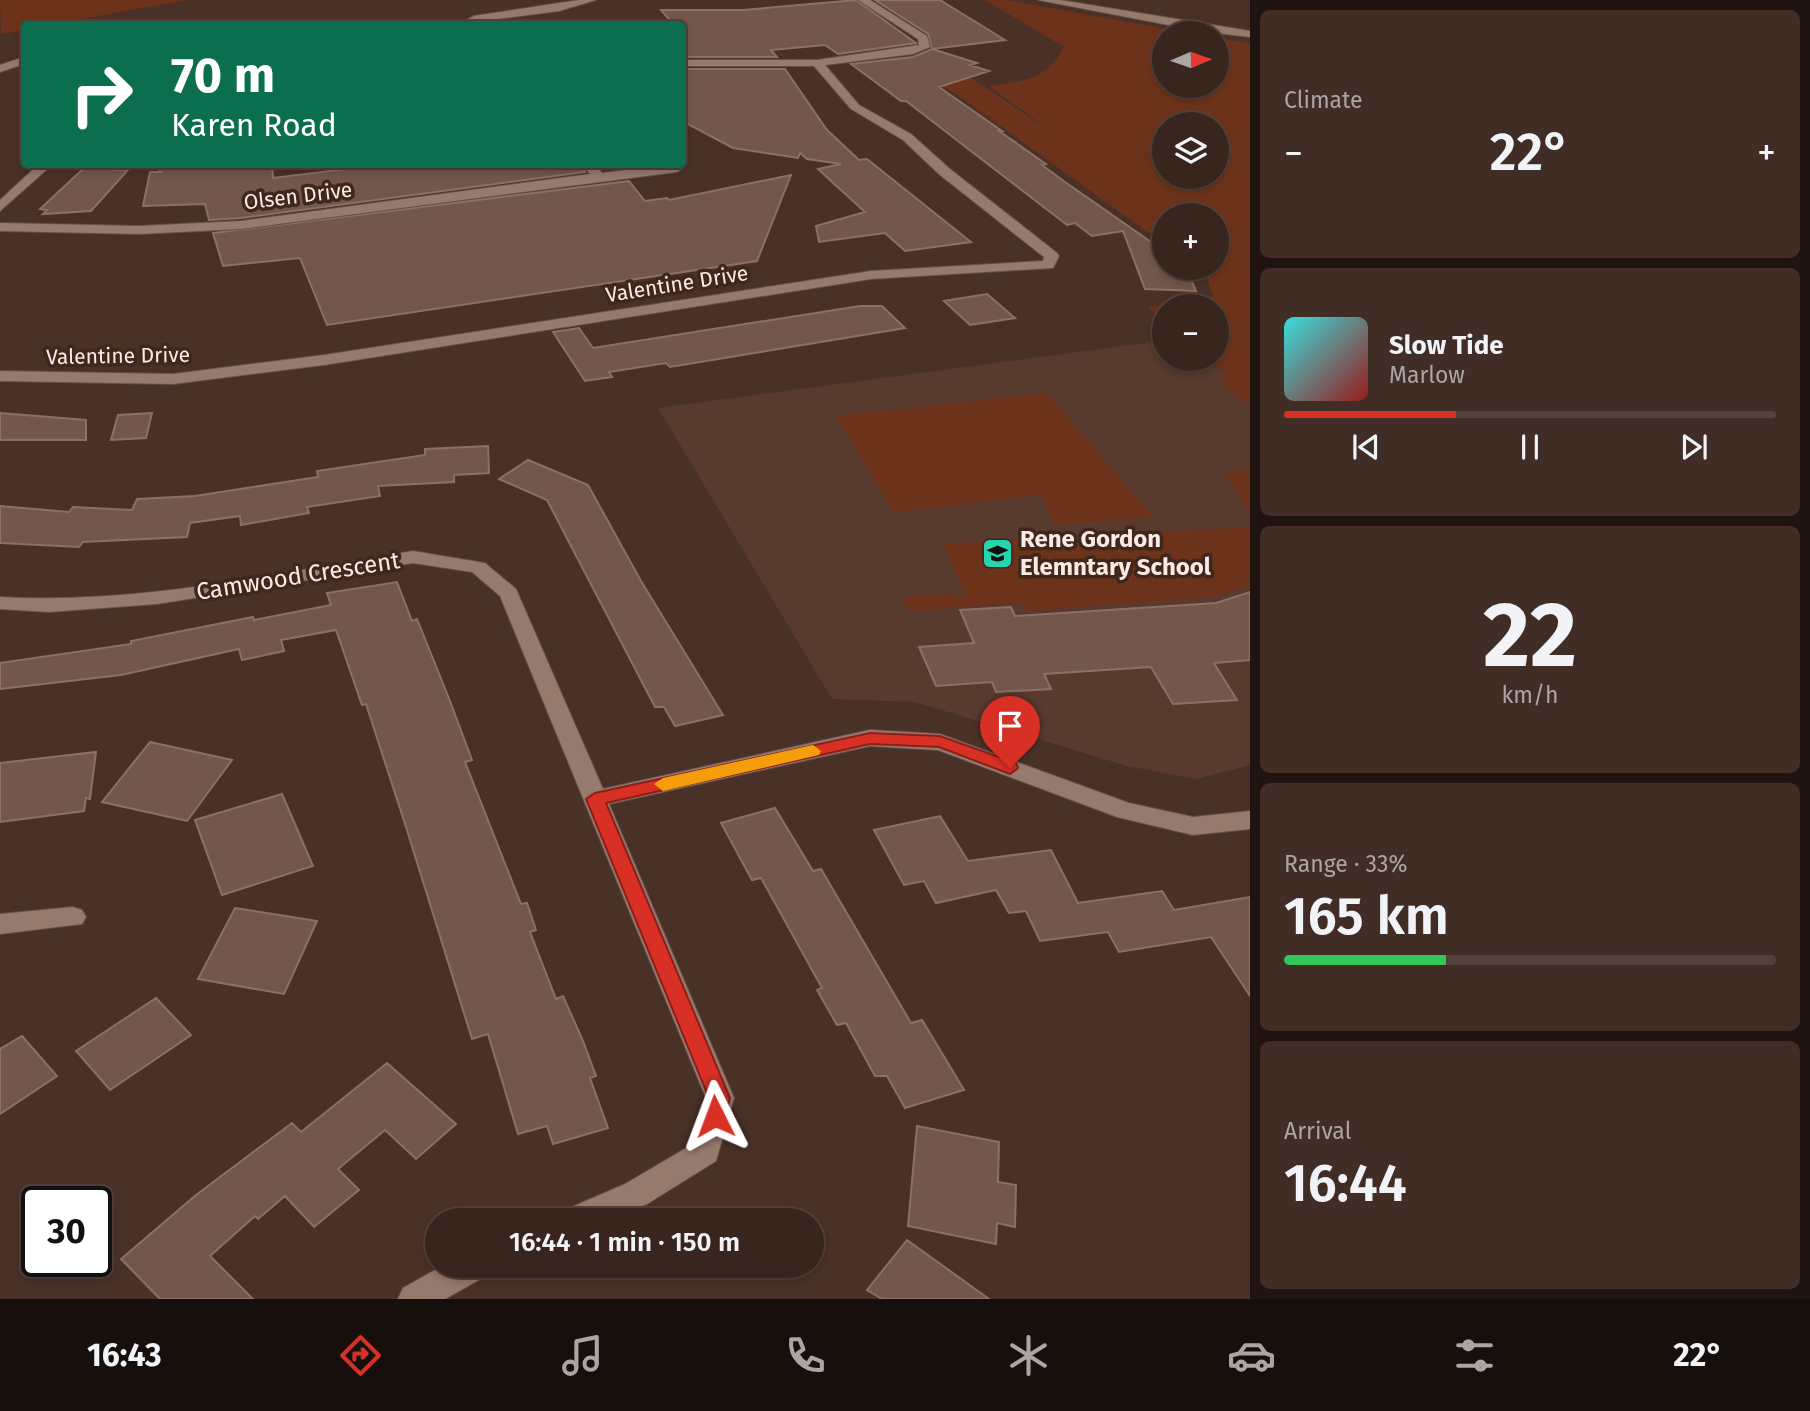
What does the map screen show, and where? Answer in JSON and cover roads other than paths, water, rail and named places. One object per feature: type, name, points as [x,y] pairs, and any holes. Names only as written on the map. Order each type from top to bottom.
[{"type":"street","points":[[470,21],[559,8],[591,0]]},
{"type":"street","points":[[686,63],[817,63],[913,51],[925,47],[923,38],[863,0]]},
{"type":"street","points":[[1043,0],[1250,34]]},
{"type":"street","points":[[0,69],[21,61]]},
{"type":"street","name":"Valentine Drive","points":[[0,376],[173,379],[324,360],[871,275],[1048,265],[1052,256],[907,137],[855,107],[817,63]]},
{"type":"street","points":[[0,206],[43,168]]},
{"type":"street","points":[[591,168],[599,177]]},
{"type":"street","name":"Olsen Drive","points":[[0,227],[139,230],[242,225],[677,168]]},
{"type":"street","name":"Camwood Crescent","points":[[0,603],[50,606],[157,598],[413,557],[478,567],[509,593],[720,1098],[706,1152],[636,1194],[604,1208]]},
{"type":"street","points":[[595,799],[870,738],[940,742],[1125,811],[1193,826],[1250,820]]},
{"type":"street","points":[[0,924],[73,917]]},
{"type":"street","points":[[414,1299],[452,1278]]},
{"type":"place","name":"Rene Gordon Elemntary School","points":[[997,553]]}]
